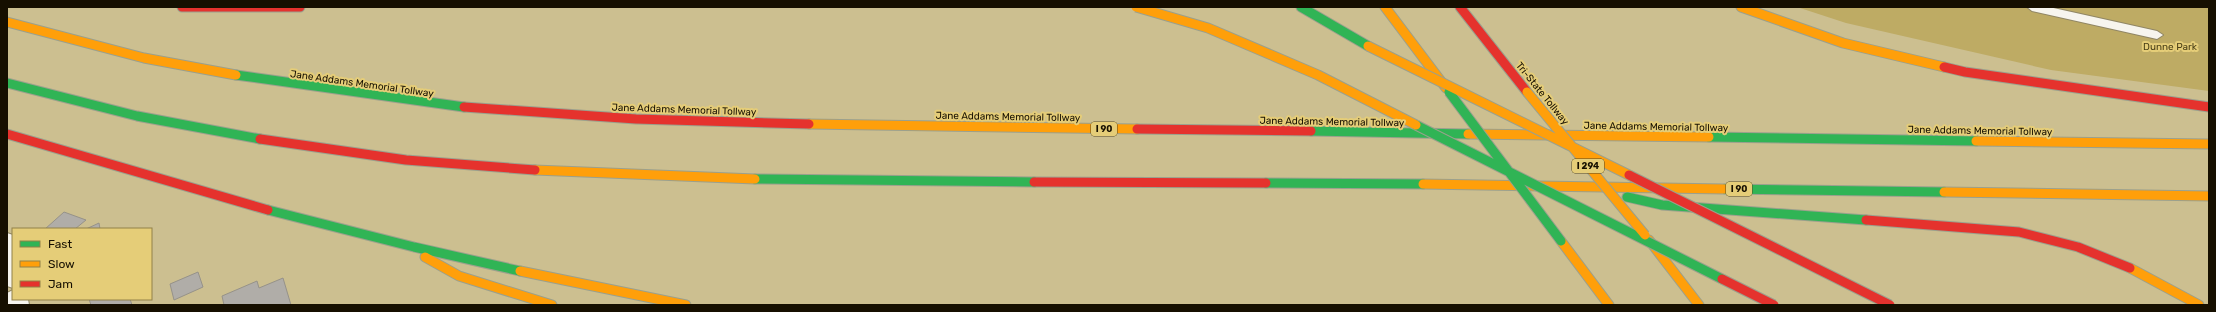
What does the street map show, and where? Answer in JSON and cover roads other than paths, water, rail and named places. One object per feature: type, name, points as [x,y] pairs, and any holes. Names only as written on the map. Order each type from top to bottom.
[{"type":"highway","points":[[182,7],[300,7]]},
{"type":"highway","points":[[1136,7],[1208,28],[1318,75],[1774,305]]},
{"type":"highway","points":[[1301,7],[1374,49],[1890,305]]},
{"type":"highway","points":[[1385,7],[1609,305]]},
{"type":"highway","name":"Tri-State Tollway","points":[[1460,7],[1527,92],[1649,240],[1699,305]]},
{"type":"highway","points":[[1741,7],[1843,43],[1965,72],[2209,107]]},
{"type":"highway","name":"Jane Addams Memorial Tollway","points":[[7,22],[144,58],[260,80],[426,103],[538,114],[685,122],[894,126],[2209,144]]},
{"type":"highway","name":"I 90","points":[[7,83],[112,111],[189,127],[303,146],[469,165],[618,176],[752,180],[1156,182],[2209,196]]},
{"type":"highway","points":[[7,134],[76,156],[401,244],[474,261],[686,305]]},
{"type":"highway","points":[[1583,187],[1662,205],[2019,232],[2078,247],[2139,272],[2199,305]]},
{"type":"highway","points":[[401,244],[459,276],[552,305]]},
{"type":"highway","points":[[1587,275],[1592,298]]},
{"type":"street","points":[[7,242],[12,272]]},
{"type":"lane","points":[[2032,7],[2156,35]]},
{"type":"park label","name":"Dunne Park","points":[[2170,46]]}]
